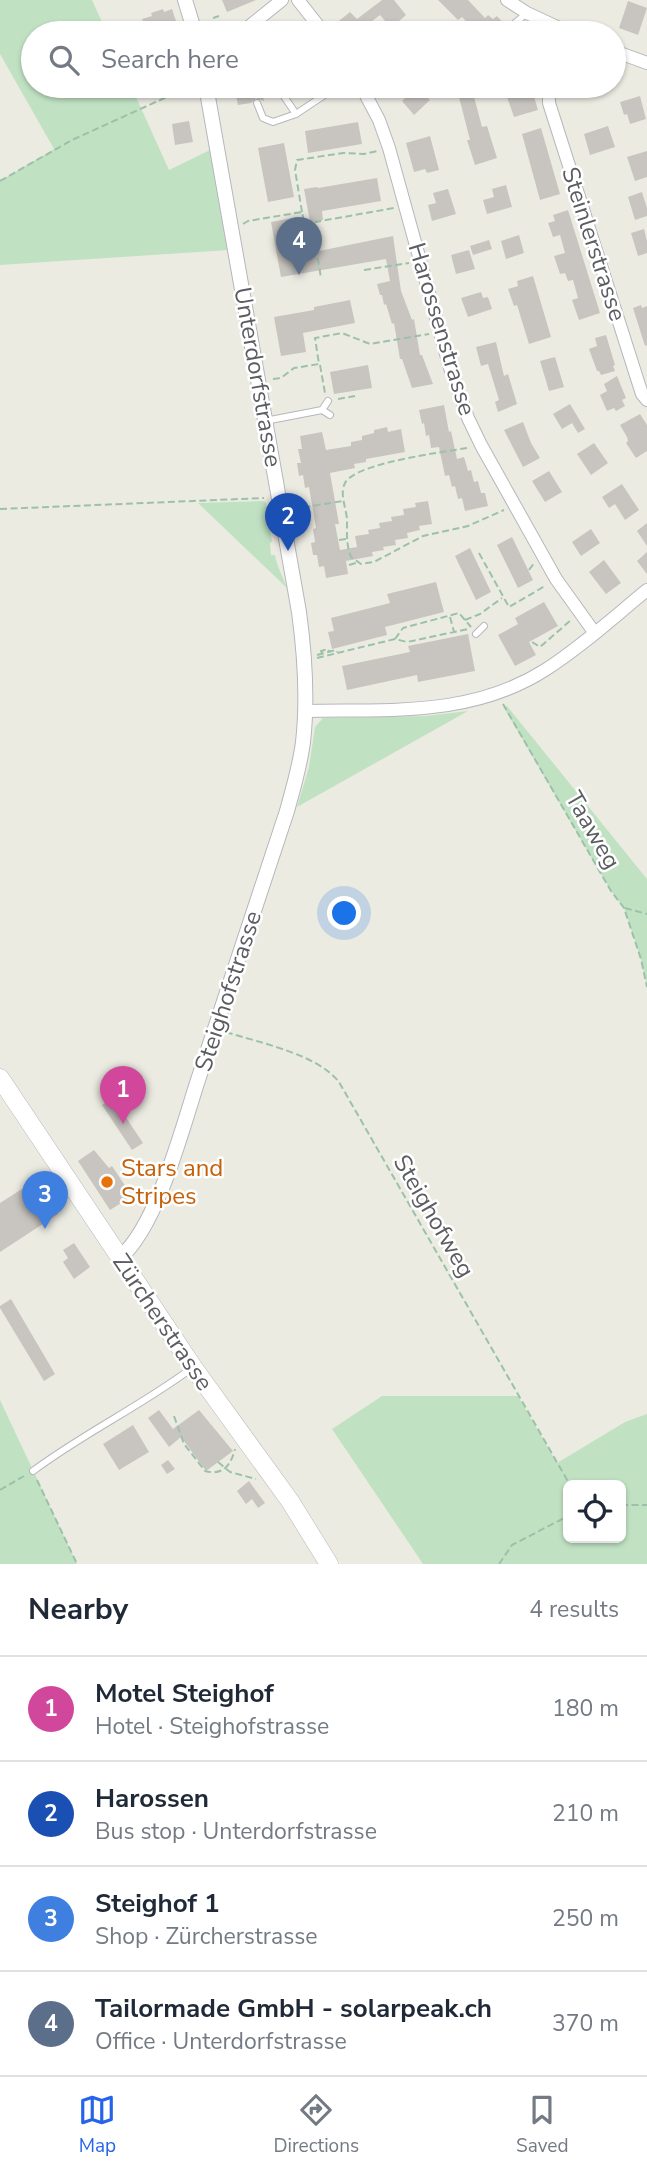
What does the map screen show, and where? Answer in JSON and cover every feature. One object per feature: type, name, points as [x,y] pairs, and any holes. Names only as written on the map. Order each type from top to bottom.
[{"type":"main road","name":"Zürcherstrasse","points":[[0,1078],[193,1367],[290,1501],[329,1564]]},
{"type":"street","points":[[185,0],[191,21]]},
{"type":"street","points":[[256,21],[282,0]]},
{"type":"street","points":[[298,0],[315,21]]},
{"type":"street","points":[[507,0],[539,21]]},
{"type":"street","points":[[626,55],[647,63]]},
{"type":"street","name":"Unterdorfstrasse","points":[[208,98],[299,612],[305,665],[306,711]]},
{"type":"street","name":"Harossenstrasse","points":[[367,98],[389,148],[456,388],[475,434],[556,579],[594,632]]},
{"type":"street","name":"Steinlerstrasse","points":[[550,98],[642,394],[647,400]]},
{"type":"street","points":[[306,711],[442,708],[497,694],[544,671],[647,590]]},
{"type":"street","name":"Steighofstrasse","points":[[120,1258],[139,1236],[158,1195],[215,1029],[287,811],[299,764],[306,711]]},
{"type":"lane","points":[[517,21],[527,13]]},
{"type":"lane","points":[[285,98],[296,114]]},
{"type":"lane","points":[[257,103],[263,118],[273,122],[296,114],[320,98]]},
{"type":"lane","points":[[265,421],[322,410],[330,400]]},
{"type":"lane","points":[[322,410],[330,415]]},
{"type":"lane","points":[[474,631],[484,626]]},
{"type":"lane","points":[[33,1471],[56,1454],[157,1393],[193,1367]]},
{"type":"path","points":[[213,18],[219,16]]},
{"type":"path","points":[[0,181],[72,140],[165,98]]},
{"type":"path","points":[[321,278],[315,241],[308,242],[304,224],[295,170],[297,160],[343,152],[364,154],[389,148]]},
{"type":"path","points":[[304,224],[405,206]]},
{"type":"path","points":[[239,227],[248,221],[302,212]]},
{"type":"path","points":[[365,270],[421,261]]},
{"type":"path","points":[[355,396],[330,400],[315,338],[342,333],[370,344],[440,331]]},
{"type":"path","points":[[258,382],[283,378],[294,368],[319,363]]},
{"type":"path","points":[[474,447],[371,467],[347,480],[344,501],[349,553],[357,562],[374,562],[420,537],[468,526],[508,508]]},
{"type":"path","points":[[0,509],[279,497]]},
{"type":"path","points":[[289,510],[344,501]]},
{"type":"path","points":[[341,517],[346,516]]},
{"type":"path","points":[[340,527],[346,526]]},
{"type":"path","points":[[339,540],[347,539]]},
{"type":"path","points":[[344,554],[349,553]]},
{"type":"path","points":[[479,553],[509,607],[556,579]]},
{"type":"path","points":[[349,565],[357,562]]},
{"type":"path","points":[[466,620],[480,614],[503,597]]},
{"type":"path","points":[[395,639],[403,628],[458,613],[474,631]]},
{"type":"path","points":[[450,616],[454,632]]},
{"type":"path","points":[[531,642],[540,647],[574,617]]},
{"type":"path","points":[[338,653],[336,650],[317,657],[338,653],[395,639],[407,642],[468,629]]},
{"type":"path","name":"Taaweg","points":[[497,694],[611,891],[624,908],[647,987]]},
{"type":"path","points":[[624,908],[647,914]]},
{"type":"path","name":"Steighofweg","points":[[215,1029],[311,1060],[335,1077],[348,1095],[567,1480]]},
{"type":"path","points":[[174,1416],[184,1444],[201,1469],[214,1474],[225,1469],[232,1460]]},
{"type":"path","points":[[218,1462],[225,1469],[254,1479],[270,1474]]},
{"type":"path","points":[[0,1490],[33,1471],[77,1564]]},
{"type":"path","points":[[626,1505],[647,1505]]},
{"type":"path","points":[[499,1564],[512,1545],[563,1519]]},
{"type":"green space","points":[[0,0],[92,0],[102,21],[21,21],[21,91],[0,54]]},
{"type":"green space","points":[[25,98],[136,98],[169,170],[210,150],[229,250],[0,265],[0,181],[54,149]]},
{"type":"green space","points":[[266,502],[272,542],[271,555],[275,555],[287,588],[198,503]]},
{"type":"green space","points":[[507,706],[647,879],[647,987],[624,908],[611,891],[504,708]]},
{"type":"green space","points":[[468,711],[297,807],[309,767],[315,727],[323,718],[426,716]]},
{"type":"green space","points":[[382,1396],[518,1396],[557,1463],[625,1422],[647,1414],[647,1564],[423,1564],[332,1429]]},
{"type":"green space","points":[[0,1400],[77,1564],[0,1564]]},
{"type":"building","points":[[222,0],[256,0],[227,12]]},
{"type":"building","points":[[382,0],[394,0],[406,15],[399,21],[385,21],[380,15],[372,21],[339,21],[350,12],[357,19]]},
{"type":"building","points":[[438,0],[468,0],[485,18],[488,15],[493,19],[497,16],[501,21],[466,21],[462,17],[458,20]]},
{"type":"building","points":[[628,1],[647,8],[638,35],[626,31],[626,21],[621,21]]},
{"type":"building","points":[[172,9],[176,21],[143,21],[152,16],[151,13]]},
{"type":"building","points":[[640,96],[646,119],[630,124],[620,102]]},
{"type":"building","points":[[237,98],[256,98],[251,103],[238,105]]},
{"type":"building","points":[[405,98],[430,100],[414,115],[402,101]]},
{"type":"building","points":[[459,98],[474,98],[482,127],[487,126],[497,158],[475,165],[467,140],[470,140]]},
{"type":"building","points":[[507,98],[534,98],[538,110],[514,117]]},
{"type":"building","points":[[189,121],[193,142],[175,145],[172,124]]},
{"type":"building","points":[[358,122],[362,144],[308,153],[305,131]]},
{"type":"building","points":[[608,126],[615,147],[590,155],[584,134]]},
{"type":"building","points":[[541,128],[560,194],[540,200],[522,134]]},
{"type":"building","points":[[430,136],[439,170],[427,173],[425,169],[414,172],[406,143]]},
{"type":"building","points":[[284,143],[294,197],[268,202],[258,148]]},
{"type":"building","points":[[647,151],[647,177],[635,181],[627,157]]},
{"type":"building","points":[[377,178],[381,201],[322,211],[323,220],[310,222],[304,189]]},
{"type":"building","points":[[506,185],[512,207],[487,214],[483,200],[494,197],[492,189]]},
{"type":"building","points":[[448,189],[456,214],[432,221],[428,205],[436,203],[433,193]]},
{"type":"building","points":[[642,192],[647,216],[635,220],[628,197]]},
{"type":"building","points":[[568,210],[600,313],[579,320],[572,300],[578,298],[573,280],[568,281],[565,273],[560,274],[554,256],[565,253],[560,235],[553,237],[548,223],[555,221],[553,215]]},
{"type":"building","points":[[297,217],[304,254],[393,236],[401,291],[412,320],[414,319],[420,355],[433,384],[412,388],[400,359],[394,323],[392,324],[377,284],[390,281],[386,259],[281,277],[271,222]]},
{"type":"building","points":[[644,229],[647,253],[638,256],[631,233]]},
{"type":"building","points":[[519,235],[524,253],[506,259],[501,241]]},
{"type":"building","points":[[489,240],[492,249],[473,255],[470,246]]},
{"type":"building","points":[[469,250],[475,269],[456,274],[451,255]]},
{"type":"building","points":[[533,276],[551,337],[529,344],[517,305],[514,306],[508,289],[518,286],[517,281]]},
{"type":"building","points":[[481,292],[483,298],[488,297],[492,309],[468,317],[461,298]]},
{"type":"building","points":[[350,300],[355,323],[303,333],[306,352],[281,356],[274,317]]},
{"type":"building","points":[[641,305],[642,308],[647,306],[645,346],[633,308]]},
{"type":"building","points":[[606,335],[615,371],[601,375],[589,349],[597,346],[595,338]]},
{"type":"building","points":[[496,342],[504,376],[508,374],[517,404],[498,412],[495,402],[499,400],[488,364],[481,366],[476,347]]},
{"type":"building","points":[[555,357],[564,387],[549,391],[540,361]]},
{"type":"building","points":[[368,365],[372,388],[334,394],[330,372]]},
{"type":"building","points":[[617,376],[626,398],[622,400],[625,406],[616,411],[614,408],[607,411],[600,395],[607,391],[604,384]]},
{"type":"building","points":[[570,404],[585,429],[578,433],[572,423],[562,429],[553,414]]},
{"type":"building","points":[[444,405],[457,459],[464,457],[474,482],[478,481],[481,493],[485,493],[488,506],[465,511],[462,498],[458,499],[449,475],[445,476],[439,447],[431,448],[419,410]]},
{"type":"building","points":[[640,414],[647,425],[647,451],[636,458],[626,443],[627,437],[620,425]]},
{"type":"building","points":[[523,422],[540,458],[523,467],[504,430]]},
{"type":"building","points":[[387,427],[388,432],[401,429],[405,452],[366,459],[366,462],[354,464],[355,468],[330,473],[339,524],[335,524],[340,550],[357,547],[355,536],[369,534],[368,530],[380,528],[379,523],[404,515],[403,509],[416,507],[415,503],[428,501],[432,524],[419,526],[420,530],[407,533],[408,538],[395,540],[396,545],[372,552],[373,556],[346,561],[348,574],[326,578],[324,566],[319,567],[317,555],[313,555],[311,543],[315,542],[313,529],[316,528],[309,487],[305,488],[303,475],[299,476],[297,463],[301,463],[298,449],[302,449],[300,436],[322,432],[326,450],[351,446],[351,442],[362,440],[362,436]]},
{"type":"building","points":[[594,443],[608,463],[591,475],[577,454]]},
{"type":"building","points":[[549,471],[562,492],[545,502],[532,481]]},
{"type":"building","points":[[622,484],[639,510],[625,520],[615,504],[609,508],[602,497]]},
{"type":"building","points":[[647,523],[647,546],[637,531]]},
{"type":"building","points":[[591,529],[600,543],[581,556],[572,542]]},
{"type":"building","points":[[512,537],[533,580],[518,588],[497,545]]},
{"type":"building","points":[[470,548],[491,592],[476,600],[455,556]]},
{"type":"building","points":[[647,552],[647,574],[637,561]]},
{"type":"building","points":[[604,560],[621,583],[606,594],[589,572]]},
{"type":"building","points":[[436,582],[444,612],[385,627],[387,635],[332,649],[328,632],[334,631],[331,618],[390,603],[387,594]]},
{"type":"building","points":[[544,602],[558,626],[529,642],[536,655],[515,666],[498,635],[518,624],[515,618]]},
{"type":"building","points":[[468,634],[475,671],[418,682],[417,675],[347,690],[342,666],[410,652],[408,646]]},
{"type":"building","points":[[113,1098],[143,1143],[132,1150],[102,1105]]},
{"type":"building","name":"Stars and Stripes","points":[[94,1150],[109,1168],[112,1166],[126,1187],[123,1189],[129,1198],[110,1210],[78,1161]]},
{"type":"building","points":[[36,1180],[58,1214],[0,1252],[0,1203]]},
{"type":"building","points":[[74,1243],[90,1267],[74,1279],[63,1262],[68,1258],[63,1250]]},
{"type":"building","points":[[11,1299],[55,1374],[44,1381],[0,1308]]},
{"type":"building","points":[[159,1410],[173,1429],[199,1410],[233,1451],[206,1471],[181,1437],[169,1447],[148,1418]]},
{"type":"building","points":[[133,1425],[149,1452],[119,1470],[103,1444]]},
{"type":"building","points":[[168,1460],[175,1469],[167,1474],[161,1465]]},
{"type":"building","points":[[249,1481],[265,1503],[258,1508],[252,1499],[246,1504],[237,1491]]},
{"type":"place","name":"Tailormade GmbH - solarpeak.ch","points":[[299,275]]},
{"type":"place","name":"Harossen","points":[[288,551]]},
{"type":"place","name":"Motel Steighof","points":[[123,1124]]},
{"type":"place","name":"Stars and Stripes","points":[[107,1182]]},
{"type":"place","name":"Steighof 1","points":[[45,1229]]}]
